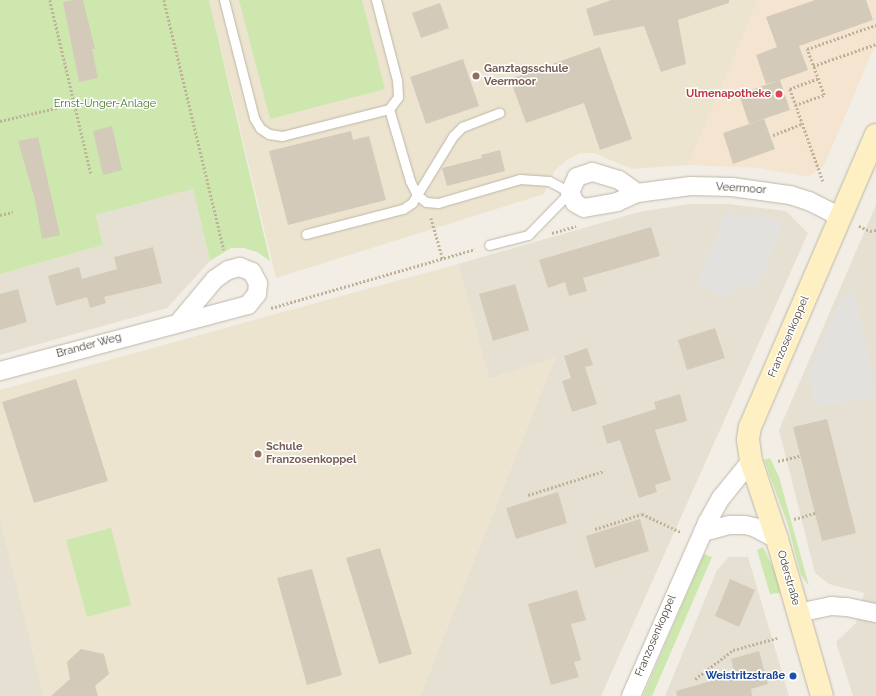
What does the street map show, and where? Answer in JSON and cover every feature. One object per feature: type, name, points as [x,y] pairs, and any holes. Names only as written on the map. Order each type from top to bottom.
[{"type":"street","name":"Franzosenkoppel","points":[[631,696],[703,532],[721,498],[751,462],[748,439],[750,427],[849,221],[876,135]]},
{"type":"street","points":[[570,192],[572,184],[578,177],[592,172],[619,180],[637,193]]},
{"type":"street","name":"Veermoor","points":[[570,192],[575,203],[584,208],[617,202],[637,193],[691,186],[768,191],[809,201],[849,221]]},
{"type":"street","points":[[179,322],[215,280],[228,270],[240,267],[252,272],[258,283],[257,294],[248,305]]},
{"type":"street","name":"Brander Weg","points":[[0,371],[179,322],[203,318],[248,305]]},
{"type":"street","name":"Oderstraße","points":[[751,462],[777,539],[822,696]]},
{"type":"street","points":[[703,532],[726,525],[745,525],[754,527],[777,539]]},
{"type":"street","points":[[798,614],[831,606],[847,607],[876,613]]},
{"type":"lane","points":[[224,0],[254,118],[260,128],[270,134],[282,136],[390,109],[398,97],[397,80],[376,0]]},
{"type":"lane","points":[[390,109],[410,181],[417,195],[426,202],[438,204],[520,179],[549,181],[570,192],[528,235],[489,245]]},
{"type":"lane","points":[[306,234],[403,209],[417,195],[453,136],[462,127],[499,113]]},
{"type":"path","points":[[50,0],[73,104],[91,173]]},
{"type":"path","points":[[164,0],[228,270]]},
{"type":"path","points":[[795,105],[824,95],[807,49],[876,25]]},
{"type":"path","points":[[813,66],[876,44]]},
{"type":"path","points":[[818,79],[790,89],[822,181]]},
{"type":"path","points":[[0,121],[73,104]]},
{"type":"path","points":[[773,135],[802,124]]},
{"type":"path","points":[[426,202],[443,259]]},
{"type":"path","points":[[0,215],[13,212]]},
{"type":"path","points":[[849,221],[870,231],[876,230]]},
{"type":"path","points":[[528,235],[539,237],[577,226]]},
{"type":"path","points":[[248,305],[275,309],[489,245]]},
{"type":"path","points":[[778,461],[800,456]]},
{"type":"path","points":[[528,495],[604,471]]},
{"type":"path","points":[[794,519],[814,513]]},
{"type":"path","points":[[596,529],[642,514],[683,533]]},
{"type":"path","points":[[695,679],[733,650],[777,638]]},
{"type":"shaded area","name":"Ganztagsschule Veermoor","points":[[209,0],[758,0],[688,165],[632,169],[594,153],[580,153],[567,160],[555,170],[544,194],[276,278]]},
{"type":"shaded area","points":[[758,0],[876,0],[876,43],[824,166],[808,177],[760,168],[688,165]]},
{"type":"shaded area","points":[[193,189],[210,261],[167,308],[0,355],[0,274],[103,245],[96,215]]},
{"type":"shaded area","points":[[689,204],[728,204],[786,211],[808,233],[601,696],[420,696],[555,358],[489,379],[458,264],[639,212]]},
{"type":"shaded area","points":[[876,205],[876,696],[853,696],[836,642],[856,623],[864,593],[829,584],[815,573],[779,430]]},
{"type":"shaded area","points":[[726,212],[748,218],[751,212],[783,223],[756,291],[736,283],[728,298],[697,284]]},
{"type":"shaded area","name":"Schule Franzosenkoppel","points":[[458,264],[489,379],[555,358],[420,696],[44,696],[0,518],[0,390]]},
{"type":"shaded area","points":[[854,289],[876,398],[816,406],[808,372],[841,299]]},
{"type":"shaded area","points":[[0,518],[44,696],[0,696]]},
{"type":"shaded area","points":[[729,557],[748,557],[789,696],[665,696],[717,570]]},
{"type":"green space","name":"Ernst-Unger-Anlage","points":[[0,0],[209,0],[270,261],[257,252],[244,248],[231,248],[210,261],[193,189],[96,215],[103,245],[0,274]]},
{"type":"green space","points":[[239,0],[362,0],[385,89],[270,119]]},
{"type":"green space","points":[[770,458],[779,477],[809,586],[801,575],[787,522],[764,460]]},
{"type":"green space","points":[[111,528],[131,605],[87,617],[66,540]]},
{"type":"green space","points":[[763,547],[775,572],[781,593],[770,594],[757,550]]},
{"type":"green space","points":[[704,554],[712,557],[652,696],[643,696]]},
{"type":"building","points":[[83,0],[95,49],[92,49],[98,78],[79,82],[63,2]]},
{"type":"building","points":[[611,0],[729,0],[729,3],[678,20],[686,64],[661,72],[644,26],[594,36],[586,9]]},
{"type":"building","points":[[815,0],[866,0],[873,20],[799,46],[808,70],[766,84],[756,55],[777,47],[766,17]]},
{"type":"building","points":[[440,3],[449,28],[421,38],[412,13]]},
{"type":"building","points":[[600,47],[632,139],[600,150],[584,103],[526,123],[510,79]]},
{"type":"building","points":[[463,59],[479,106],[426,124],[410,77]]},
{"type":"building","points":[[780,80],[790,110],[749,124],[739,94]]},
{"type":"building","points":[[764,119],[775,149],[733,164],[723,133]]},
{"type":"building","points":[[112,126],[122,170],[103,175],[93,131]]},
{"type":"building","points":[[351,131],[353,140],[369,136],[386,200],[288,225],[269,151]]},
{"type":"building","points":[[38,137],[60,235],[42,239],[35,200],[18,141]]},
{"type":"building","points":[[500,150],[505,171],[447,186],[442,168],[482,158],[481,155]]},
{"type":"building","points":[[651,227],[660,256],[583,278],[587,291],[569,296],[565,282],[548,288],[539,260]]},
{"type":"building","points":[[153,247],[162,283],[104,297],[106,303],[90,308],[87,297],[56,306],[48,276],[79,267],[82,279],[117,269],[114,257]]},
{"type":"building","points":[[515,284],[529,330],[493,341],[479,294]]},
{"type":"building","points":[[18,289],[27,322],[0,330],[0,294]]},
{"type":"building","points":[[715,328],[725,358],[687,370],[678,340]]},
{"type":"building","points":[[587,348],[593,365],[585,367],[597,404],[572,412],[562,381],[571,378],[564,356]]},
{"type":"building","points":[[76,379],[108,481],[34,503],[2,402]]},
{"type":"building","points":[[680,394],[687,421],[655,430],[671,480],[655,485],[657,492],[639,498],[620,440],[607,444],[602,426],[656,409],[654,402]]},
{"type":"building","points":[[827,419],[856,533],[822,541],[793,427]]},
{"type":"building","points":[[558,492],[567,523],[516,539],[506,508]]},
{"type":"building","points":[[640,519],[649,551],[595,568],[586,536]]},
{"type":"building","points":[[380,548],[412,654],[379,664],[346,558]]},
{"type":"building","points":[[312,569],[342,675],[307,685],[277,578]]},
{"type":"building","points":[[730,579],[755,590],[739,627],[715,616]]},
{"type":"building","points":[[577,590],[586,620],[571,624],[581,660],[574,662],[579,677],[551,685],[528,604]]},
{"type":"building","points":[[81,649],[104,654],[109,674],[95,686],[98,696],[51,696],[70,679],[67,662]]},
{"type":"building","points":[[759,651],[768,684],[751,689],[752,696],[677,696],[676,691],[735,674],[731,659]]},
{"type":"place","name":"Ganztagsschule Veermoor","points":[[476,76]]},
{"type":"place","name":"Ulmenapotheke","points":[[779,94]]},
{"type":"place","name":"Schule Franzosenkoppel","points":[[258,454]]},
{"type":"place","name":"Weistritzstraße","points":[[793,676]]}]
